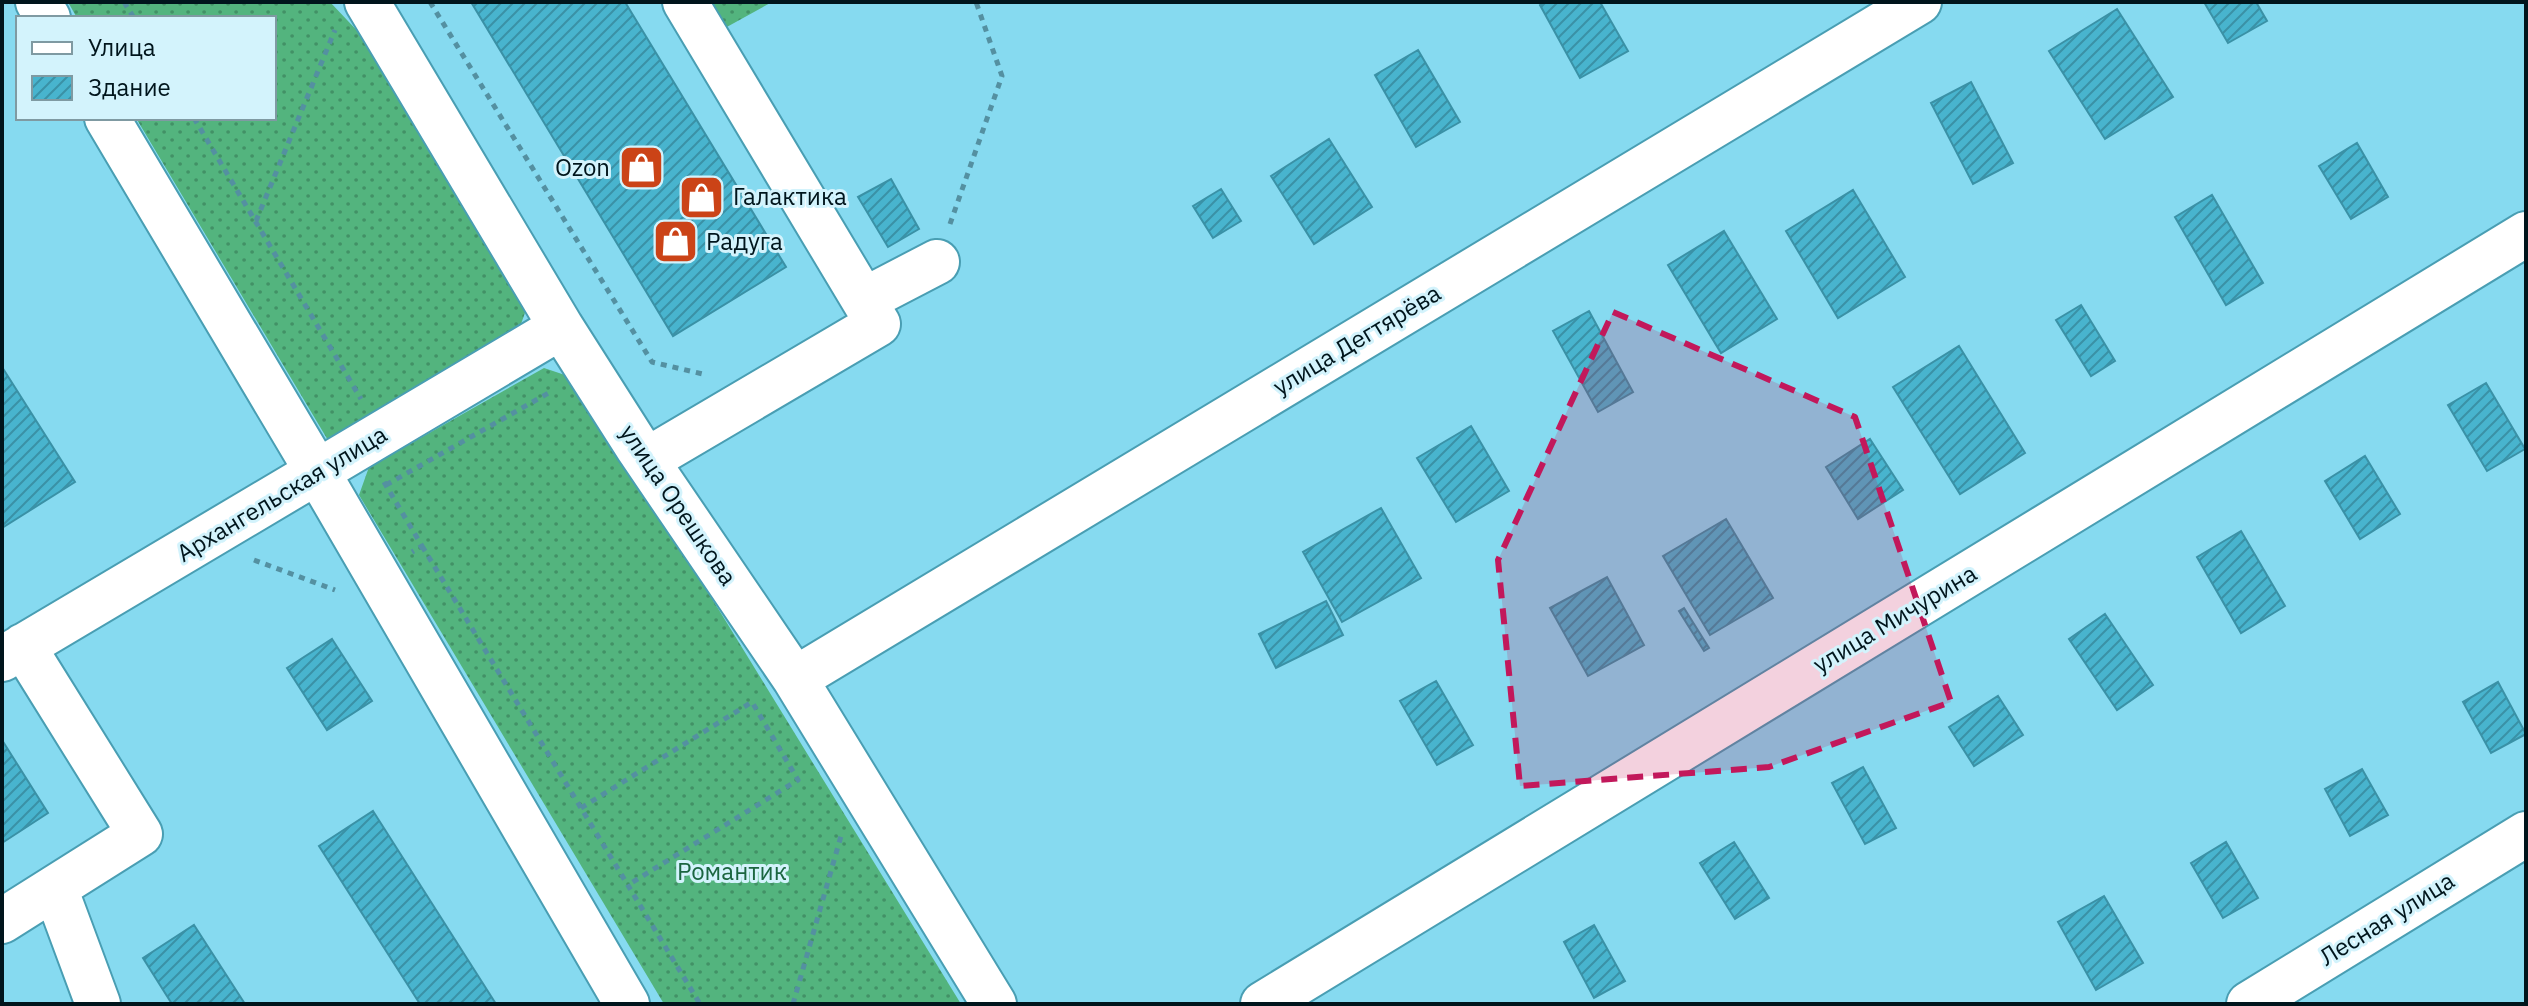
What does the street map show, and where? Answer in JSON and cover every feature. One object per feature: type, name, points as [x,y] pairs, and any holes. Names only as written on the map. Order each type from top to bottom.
[{"type":"street","points":[[647,460],[878,324],[685,2]]},
{"type":"street","name":"улица Дегтярёва","points":[[795,679],[1919,2]]},
{"type":"street","name":"улица Орешкова","points":[[354,9],[647,460],[795,679],[994,1004]]},
{"type":"street","points":[[108,120],[627,1004]]},
{"type":"street","name":"улица Мичурина","points":[[1263,1004],[2526,234]]},
{"type":"street","points":[[864,300],[937,262]]},
{"type":"street","name":"Архангельская улица","points":[[12,653],[561,327]]},
{"type":"street","points":[[2,921],[140,834],[12,653]]},
{"type":"street","name":"Лесная улица","points":[[2249,1004],[2526,834]]},
{"type":"street","points":[[55,888],[98,1004]]},
{"type":"path","points":[[430,2],[652,362],[768,389]]},
{"type":"path","points":[[937,262],[1002,76],[976,2]]},
{"type":"path","points":[[255,221],[354,9]]},
{"type":"path","points":[[195,120],[364,403],[353,409]]},
{"type":"path","points":[[386,485],[588,370]]},
{"type":"path","points":[[422,546],[700,1004]]},
{"type":"path","points":[[581,808],[752,702],[798,780],[628,885]]},
{"type":"path","points":[[793,1004],[857,780]]},
{"type":"highlighted area","points":[[1613,312],[1855,417],[1951,702],[1769,767],[1520,786],[1498,560]]},
{"type":"green space","points":[[68,2],[330,2],[365,39],[526,310],[516,338],[332,447],[137,120],[276,120],[276,16],[76,16]]},
{"type":"green space","points":[[709,2],[772,2],[725,28]]},
{"type":"green space","name":"Романтик","points":[[544,368],[577,379],[961,1004],[664,1004],[359,495],[369,467]]},
{"type":"building","points":[[471,2],[625,2],[786,267],[673,336]]},
{"type":"building","points":[[1545,2],[1600,2],[1628,51],[1580,78],[1540,5]]},
{"type":"building","points":[[2204,2],[2256,2],[2267,21],[2228,43]]},
{"type":"building","points":[[2117,9],[2173,97],[2105,139],[2049,51]]},
{"type":"building","points":[[1418,50],[1460,122],[1416,147],[1375,75]]},
{"type":"building","points":[[1971,82],[2013,163],[1973,184],[1931,103]]},
{"type":"building","points":[[1329,139],[1372,207],[1314,244],[1271,176]]},
{"type":"building","points":[[2357,143],[2388,197],[2351,219],[2319,166]]},
{"type":"building","points":[[891,179],[919,229],[888,247],[858,197]]},
{"type":"building","points":[[1221,189],[1241,221],[1213,238],[1193,206]]},
{"type":"building","points":[[1853,190],[1905,277],[1838,318],[1786,231]]},
{"type":"building","points":[[2212,195],[2263,283],[2226,305],[2175,217]]},
{"type":"building","points":[[1724,231],[1777,319],[1721,353],[1668,265]]},
{"type":"building","points":[[2081,305],[2115,361],[2091,376],[2056,320]]},
{"type":"building","points":[[1589,311],[1633,392],[1598,412],[1553,331]]},
{"type":"building","points":[[1959,346],[2025,453],[1960,494],[1893,387]]},
{"type":"building","points":[[2,367],[75,482],[2,528]]},
{"type":"building","points":[[2486,383],[2525,449],[2487,471],[2448,405]]},
{"type":"building","points":[[1471,426],[1509,491],[1456,522],[1417,458]]},
{"type":"building","points":[[1870,439],[1903,490],[1858,519],[1826,467]]},
{"type":"building","points":[[2365,456],[2400,514],[2360,539],[2325,481]]},
{"type":"building","points":[[1381,508],[1421,578],[1342,622],[1303,552]]},
{"type":"building","points":[[1726,519],[1773,598],[1710,635],[1663,556]]},
{"type":"building","points":[[2241,531],[2285,606],[2241,633],[2197,557]]},
{"type":"building","points":[[1607,577],[1644,645],[1588,676],[1550,608]]},
{"type":"building","points":[[1326,601],[1343,635],[1276,668],[1259,634]]},
{"type":"building","points":[[1684,608],[1709,648],[1704,651],[1679,611]]},
{"type":"building","points":[[2105,614],[2153,685],[2117,710],[2069,639]]},
{"type":"building","points":[[332,639],[372,701],[327,730],[287,668]]},
{"type":"building","points":[[1436,681],[1473,745],[1437,765],[1400,701]]},
{"type":"building","points":[[2498,682],[2526,734],[2491,753],[2463,702]]},
{"type":"building","points":[[1998,696],[2023,735],[1974,766],[1949,727]]},
{"type":"building","points":[[2,740],[48,813],[2,843]]},
{"type":"building","points":[[1863,767],[1896,828],[1865,844],[1832,783]]},
{"type":"building","points":[[2362,769],[2388,815],[2350,836],[2325,789]]},
{"type":"building","points":[[373,811],[496,1004],[420,1004],[319,846]]},
{"type":"building","points":[[1734,842],[1769,898],[1735,919],[1700,863]]},
{"type":"building","points":[[2226,842],[2258,898],[2223,918],[2191,863]]},
{"type":"building","points":[[2104,896],[2143,963],[2096,990],[2058,922]]},
{"type":"building","points":[[194,925],[245,1004],[172,1004],[143,958]]},
{"type":"building","points":[[1594,925],[1625,981],[1594,998],[1564,942]]},
{"type":"place","name":"Ozon","points":[[641,168]]},
{"type":"place","name":"Галактика","points":[[702,197]]},
{"type":"place","name":"Радуга","points":[[675,242]]}]
